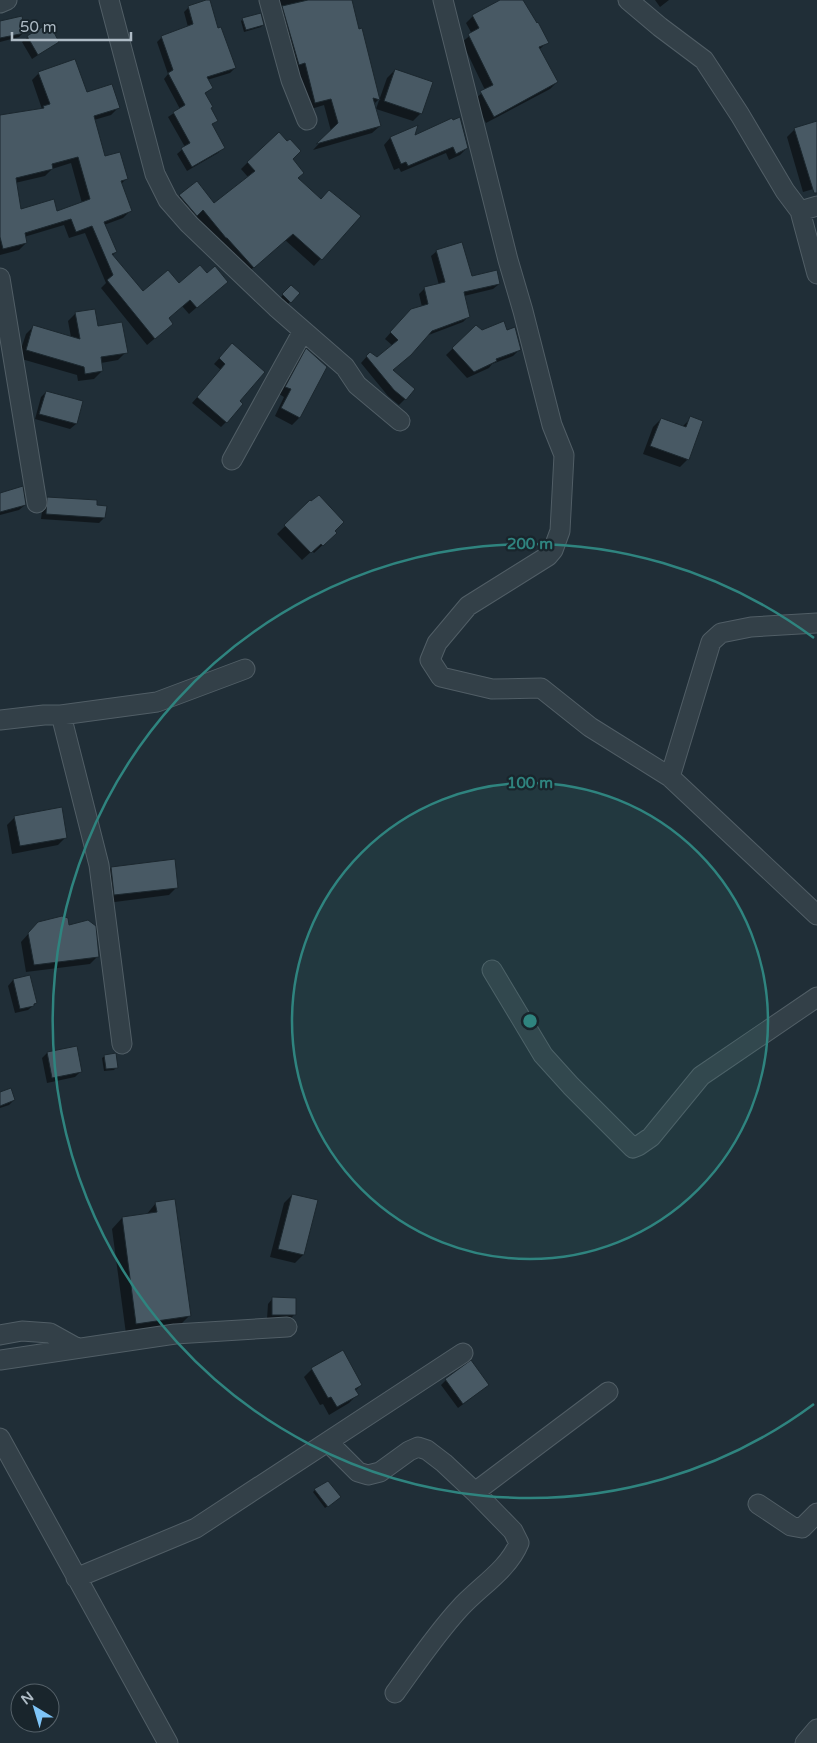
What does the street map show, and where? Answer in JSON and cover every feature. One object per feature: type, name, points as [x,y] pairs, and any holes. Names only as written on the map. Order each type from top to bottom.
[{"type":"street","points":[[0,3],[7,0]]},
{"type":"street","points":[[109,0],[155,174],[168,200],[189,224],[276,307],[345,367],[357,384],[400,422]]},
{"type":"street","points":[[269,0],[291,80],[307,120]]},
{"type":"street","points":[[442,0],[552,425],[564,455],[560,531],[553,550],[548,556],[468,606],[437,643],[430,660],[441,677],[492,688],[541,688],[590,726],[670,777],[816,911]]},
{"type":"street","points":[[628,0],[704,60],[740,115],[785,191],[809,208],[817,274]]},
{"type":"street","points":[[0,278],[37,503]]},
{"type":"street","points":[[232,460],[303,331]]},
{"type":"street","points":[[670,777],[711,642],[721,633],[744,628],[817,623]]},
{"type":"street","points":[[0,720],[60,715],[157,702],[245,669]]},
{"type":"street","points":[[60,715],[99,866],[122,1044]]},
{"type":"street","points":[[492,970],[543,1055],[633,1148],[652,1137],[701,1076],[817,997]]},
{"type":"street","points":[[0,1360],[175,1334],[287,1327]]},
{"type":"street","points":[[0,1335],[22,1331],[50,1333],[77,1348]]},
{"type":"street","points":[[76,1578],[196,1528],[328,1443],[462,1353]]},
{"type":"street","points":[[475,1492],[608,1392]]},
{"type":"street","points":[[0,1438],[168,1743]]},
{"type":"street","points":[[328,1443],[358,1472],[368,1475],[380,1472],[409,1451],[418,1447],[427,1450],[475,1492],[513,1531],[519,1543],[514,1555],[442,1628],[394,1693]]},
{"type":"street","points":[[758,1504],[791,1526],[802,1528],[817,1513]]},
{"type":"street","points":[[805,1743],[817,1729]]},
{"type":"building","points":[[210,0],[218,28],[221,27],[236,68],[207,77],[213,88],[205,93],[218,121],[212,124],[225,148],[192,167],[181,148],[190,143],[173,112],[185,105],[168,73],[173,70],[161,36],[193,24],[188,6]]},
{"type":"building","points":[[308,0],[352,0],[359,29],[362,28],[380,100],[373,98],[381,126],[316,144],[338,123],[331,99],[315,103],[305,63],[299,65],[282,6]]},
{"type":"building","points":[[500,0],[523,0],[549,43],[539,47],[558,82],[494,117],[480,91],[493,85],[468,34],[479,28],[472,15]]},
{"type":"building","points":[[261,13],[264,25],[246,30],[242,18]]},
{"type":"building","points":[[22,16],[25,33],[0,38],[0,21]]},
{"type":"building","points":[[49,23],[59,42],[38,55],[27,36]]},
{"type":"building","points":[[75,59],[87,92],[112,84],[120,108],[94,116],[105,156],[120,152],[128,179],[121,181],[132,211],[104,222],[117,252],[112,254],[143,291],[168,270],[179,283],[200,265],[207,273],[215,266],[228,282],[197,308],[190,300],[169,318],[173,324],[155,339],[107,280],[113,275],[92,226],[76,232],[71,219],[25,233],[27,243],[3,249],[0,237],[0,115],[44,108],[43,106],[50,104],[38,72]],"holes":[[[78,157],[90,199],[57,211],[54,199],[21,209],[16,178],[53,169],[52,164]]]},
{"type":"building","points":[[395,69],[433,82],[422,114],[384,101]]},
{"type":"building","points":[[460,117],[468,148],[456,154],[453,147],[408,166],[406,162],[401,164],[390,137],[418,125],[415,135],[452,118],[453,120]]},
{"type":"building","points":[[817,121],[817,193],[814,193],[794,128]]},
{"type":"building","points":[[279,132],[287,141],[290,139],[301,151],[293,159],[304,173],[298,178],[321,199],[329,190],[361,216],[322,260],[293,234],[254,268],[203,210],[197,216],[179,195],[197,181],[214,203],[255,171],[247,162]]},
{"type":"building","points":[[462,242],[472,276],[497,270],[500,284],[464,292],[470,317],[432,331],[411,355],[393,370],[415,389],[406,400],[394,390],[366,356],[370,352],[377,357],[398,340],[390,332],[411,309],[428,304],[424,287],[445,282],[436,250]]},
{"type":"building","points":[[291,285],[300,293],[291,303],[282,294]]},
{"type":"building","points":[[95,309],[98,326],[122,322],[128,353],[101,357],[103,371],[85,374],[84,367],[26,350],[33,325],[80,339],[75,312]]},
{"type":"building","points":[[504,321],[507,330],[515,327],[521,350],[496,359],[497,361],[474,372],[452,348],[476,325],[482,330]]},
{"type":"building","points":[[232,343],[265,372],[240,401],[243,404],[227,423],[197,397],[225,364],[219,358]]},
{"type":"building","points":[[306,348],[327,367],[300,418],[281,408],[291,389],[285,387]]},
{"type":"building","points":[[46,391],[83,401],[77,424],[39,414]]},
{"type":"building","points":[[690,416],[703,421],[689,460],[650,446],[661,418],[686,427]]},
{"type":"building","points":[[23,486],[26,505],[0,512],[0,493]]},
{"type":"building","points":[[319,495],[344,522],[335,531],[337,533],[323,546],[321,544],[311,553],[284,525],[310,500]]},
{"type":"building","points":[[47,497],[97,500],[97,505],[107,506],[105,518],[46,514]]},
{"type":"building","points":[[62,807],[67,838],[20,846],[14,816]]},
{"type":"building","points":[[175,859],[178,888],[114,895],[111,867]]},
{"type":"building","points":[[62,916],[68,918],[69,925],[88,920],[96,926],[99,957],[34,965],[28,933],[38,922]]},
{"type":"building","points":[[30,975],[37,1003],[34,1006],[20,1009],[13,979]]},
{"type":"building","points":[[77,1046],[82,1072],[52,1078],[47,1052]]},
{"type":"building","points":[[116,1053],[118,1068],[106,1069],[104,1055]]},
{"type":"building","points":[[11,1088],[15,1100],[0,1106],[0,1092]]},
{"type":"building","points":[[292,1194],[318,1200],[304,1255],[278,1249]]},
{"type":"building","points":[[175,1199],[191,1316],[136,1324],[122,1217],[157,1212],[155,1202]]},
{"type":"building","points":[[272,1297],[296,1298],[296,1315],[272,1315]]},
{"type":"building","points":[[343,1350],[362,1385],[355,1389],[359,1395],[337,1407],[331,1397],[328,1398],[311,1368]]},
{"type":"building","points":[[471,1360],[489,1385],[463,1404],[445,1379]]},
{"type":"building","points":[[328,1481],[341,1497],[328,1507],[314,1489]]}]
